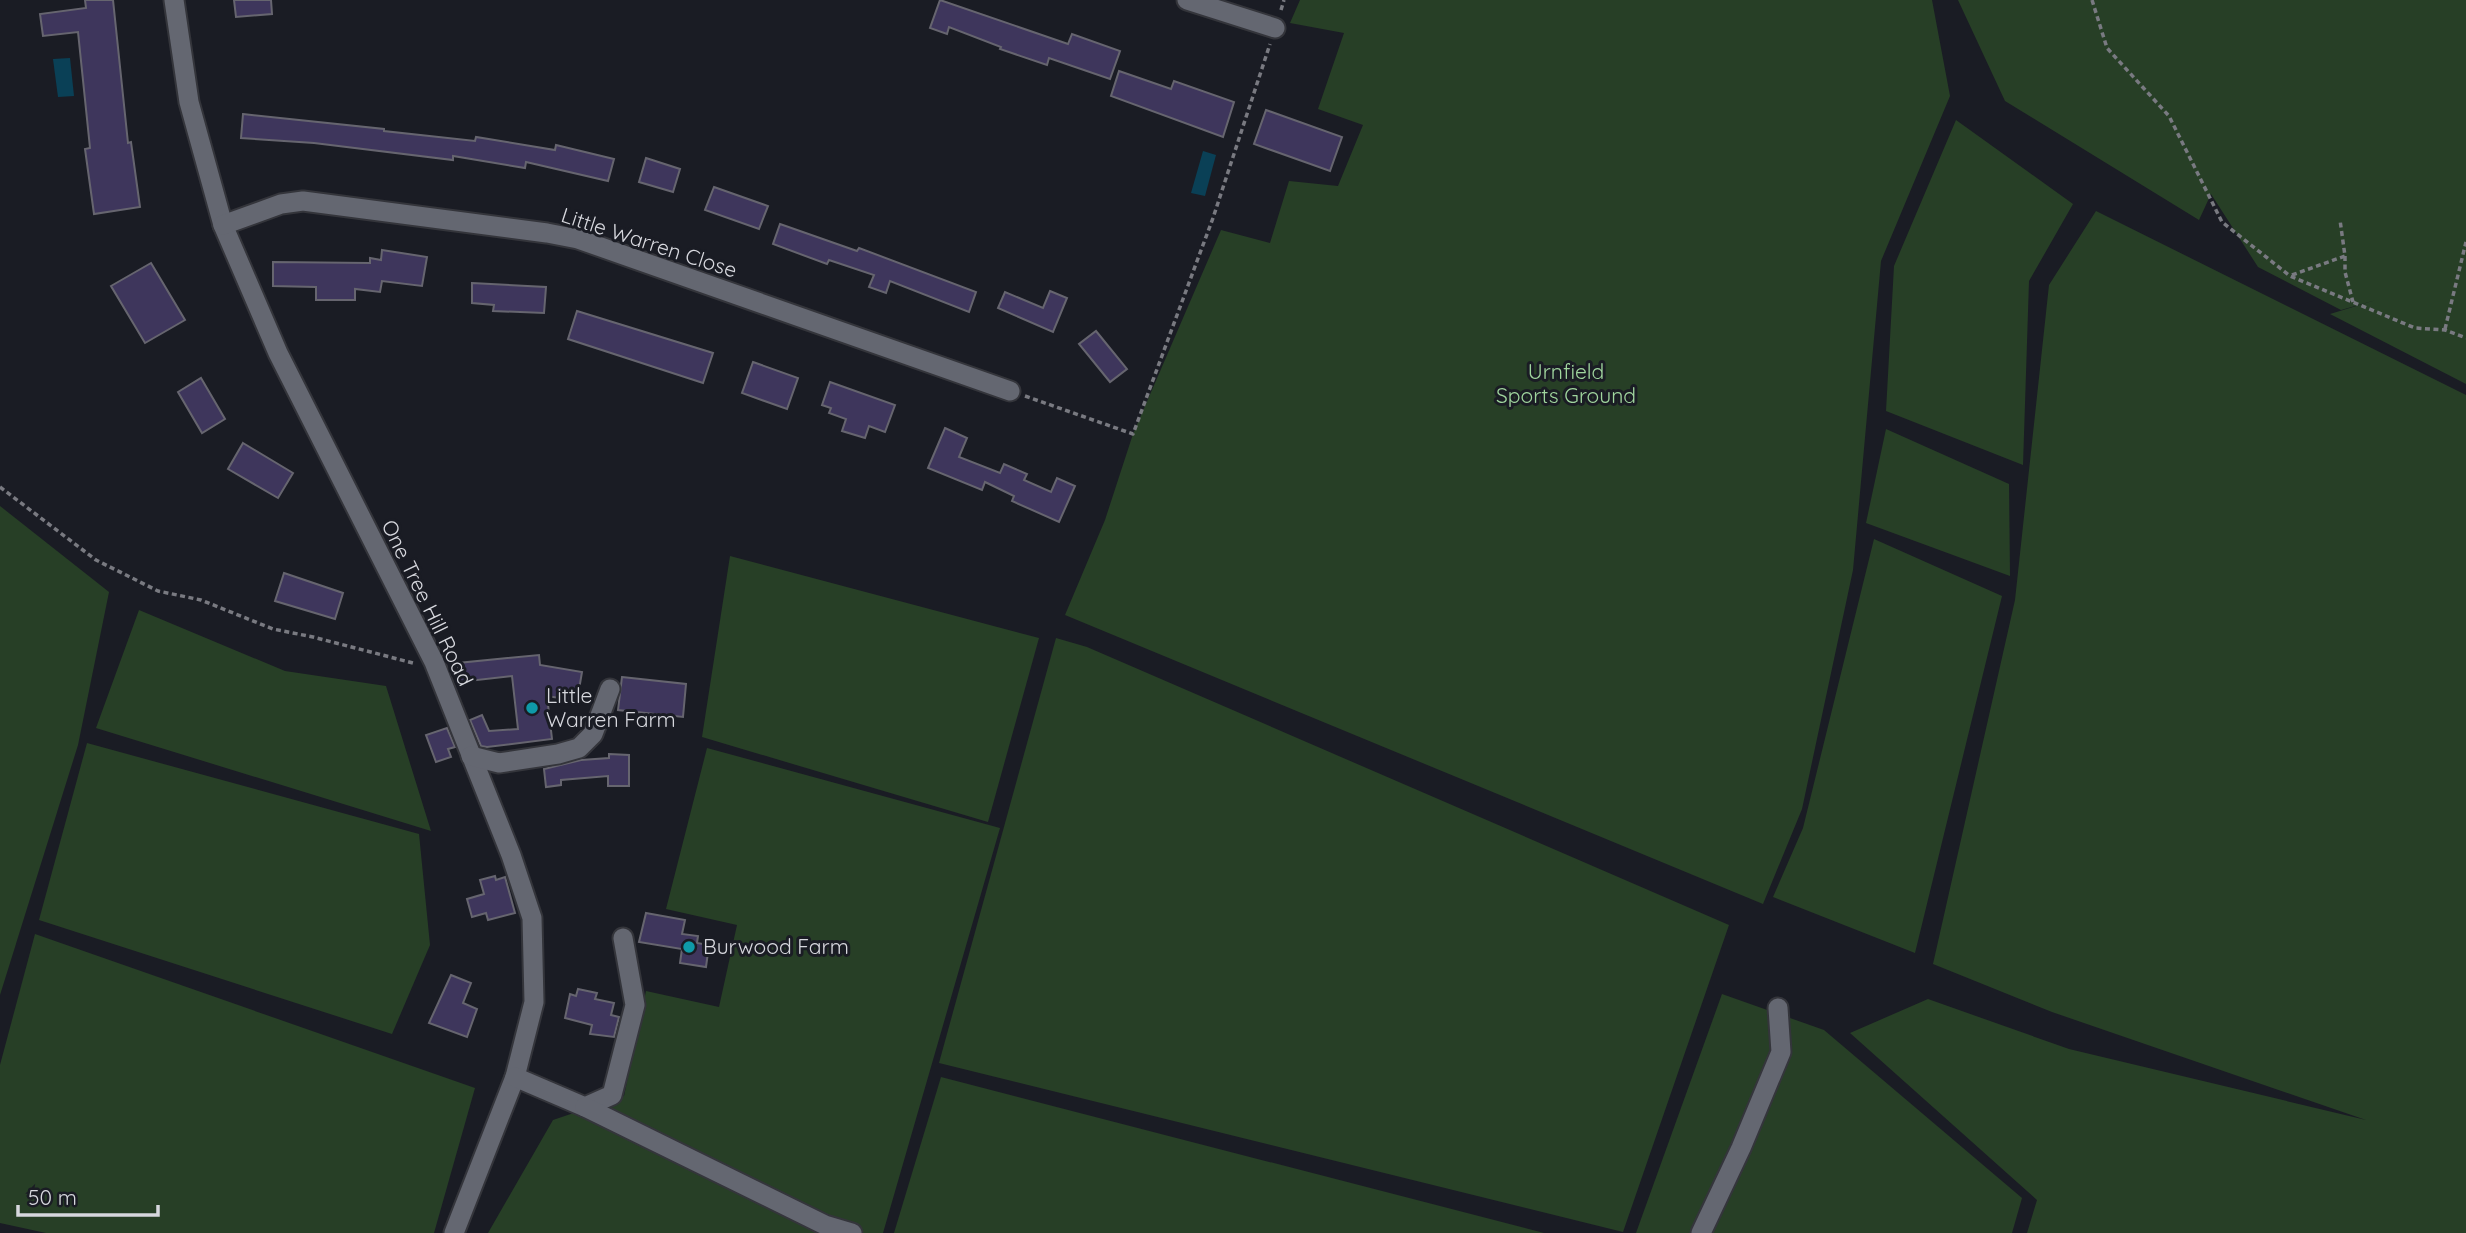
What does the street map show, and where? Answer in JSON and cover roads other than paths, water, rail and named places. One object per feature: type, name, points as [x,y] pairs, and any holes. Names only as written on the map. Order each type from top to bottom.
[{"type":"street","name":"One Tree Hill Road","points":[[174,0],[189,102],[223,225],[278,353],[434,663],[532,918],[534,1002],[515,1077],[454,1233]]},
{"type":"street","points":[[1186,0],[1275,28]]},
{"type":"street","name":"Little Warren Close","points":[[223,225],[281,204],[303,201],[563,236],[1010,391]]},
{"type":"street","points":[[471,756],[499,763],[579,748],[593,734],[610,689]]},
{"type":"street","points":[[585,1107],[611,1094],[635,1005],[622,938]]},
{"type":"street","points":[[1701,1233],[1741,1148],[1781,1052],[1778,1008]]},
{"type":"street","points":[[515,1077],[585,1107],[825,1225],[852,1233]]},
{"type":"water","points":[[70,58],[74,96],[58,97],[53,59]]},
{"type":"water","points":[[1203,151],[1216,155],[1205,196],[1191,193]]},
{"type":"place","name":"Little Warren Farm","points":[[532,708]]},
{"type":"place","name":"Burwood Farm","points":[[689,947]]},
{"type":"park label","name":"Urnfield Sports Ground","points":[[1566,384]]}]
